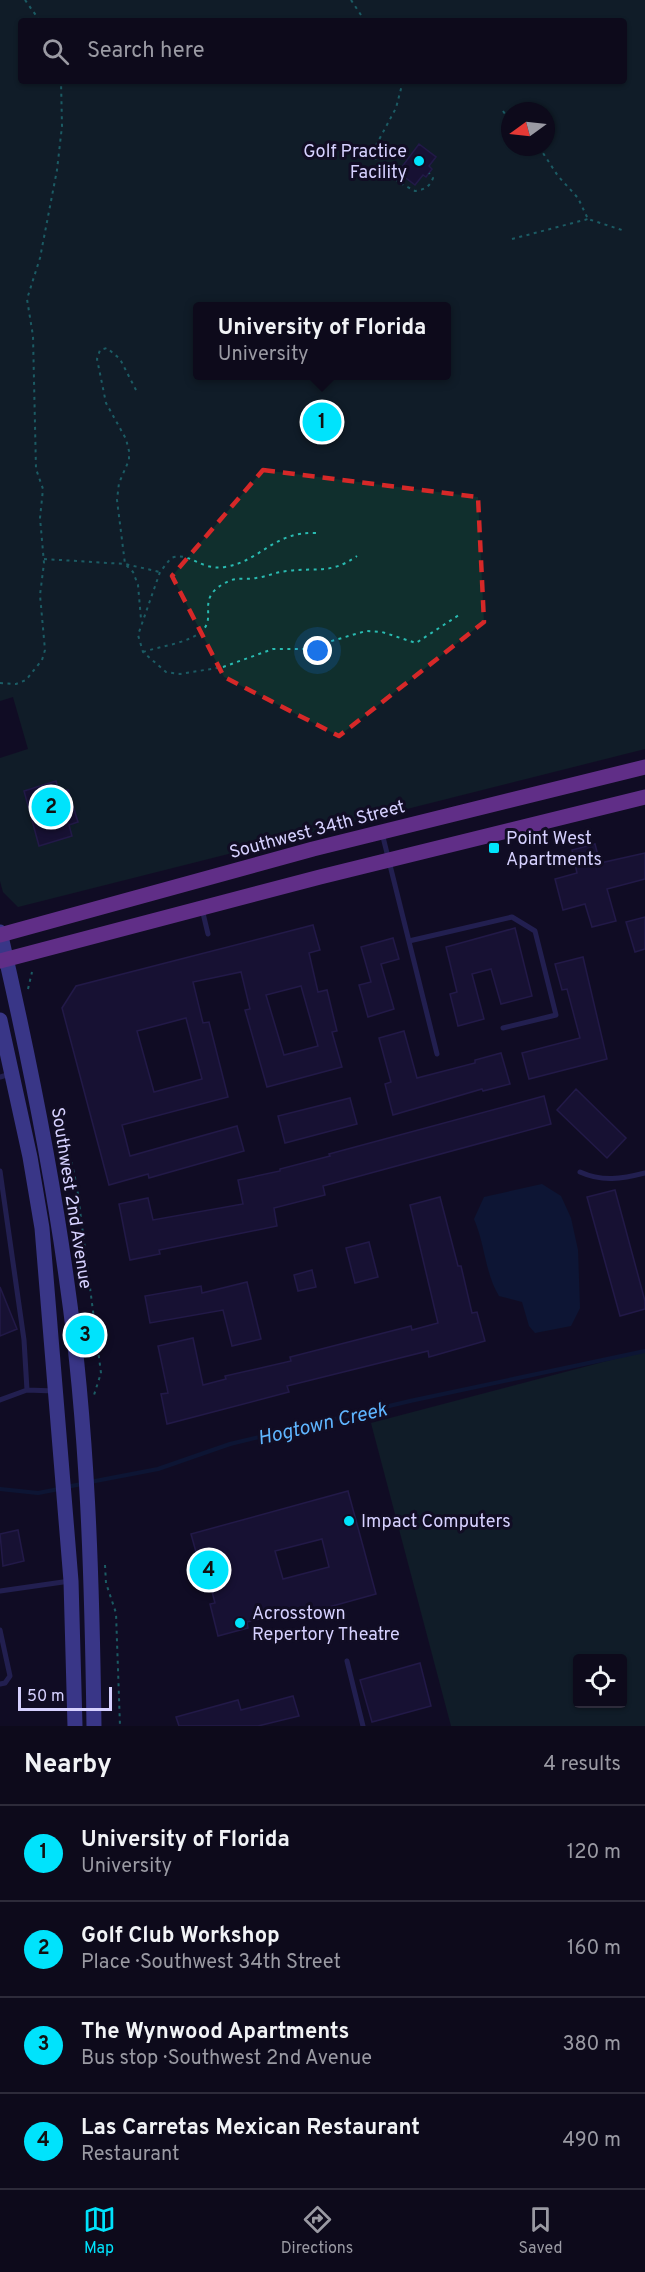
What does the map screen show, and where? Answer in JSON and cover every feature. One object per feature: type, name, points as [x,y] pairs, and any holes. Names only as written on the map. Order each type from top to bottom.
[{"type":"main road","name":"Southwest 34th Street","points":[[0,934],[382,831],[645,766]]},
{"type":"main road","points":[[3,960],[645,797]]},
{"type":"main road","name":"Southwest 2nd Avenue","points":[[0,934],[3,960],[47,1155],[68,1285],[87,1510],[94,1724]]},
{"type":"main road","name":"Southwest 2nd Avenue","points":[[0,1020],[6,1075],[30,1157],[42,1228],[71,1581],[76,1726]]},
{"type":"main road","points":[[57,1391],[77,1388]]},
{"type":"lane","points":[[382,831],[437,1054]]},
{"type":"lane","points":[[201,908],[208,933]]},
{"type":"lane","points":[[409,941],[512,917],[536,931],[556,1015],[503,1028]]},
{"type":"lane","points":[[0,1172],[24,1340],[27,1390]]},
{"type":"lane","points":[[580,1172],[604,1179],[645,1173]]},
{"type":"lane","points":[[0,1400],[27,1390],[57,1391]]},
{"type":"lane","points":[[0,1591],[71,1581]]},
{"type":"lane","points":[[0,1630],[10,1676],[5,1683],[0,1684]]},
{"type":"lane","points":[[346,1661],[363,1726]]},
{"type":"lane","points":[[76,1726],[94,1724]]},
{"type":"path","points":[[25,0],[38,18]]},
{"type":"path","points":[[351,0],[362,18]]},
{"type":"path","points":[[0,683],[22,682],[34,672],[43,657],[40,595],[44,559],[40,518],[43,489],[36,469],[33,336],[27,299],[40,258],[55,183],[62,126],[61,84]]},
{"type":"path","points":[[402,84],[399,101],[374,149],[373,157],[378,165],[414,191],[424,189],[431,183],[433,178],[429,173]]},
{"type":"path","points":[[544,156],[578,198],[588,219]]},
{"type":"path","points":[[512,239],[588,219],[625,231]]},
{"type":"path","points":[[136,390],[118,356],[107,348],[100,350],[97,359],[106,403],[126,439],[129,451],[129,460],[117,491],[125,564],[133,572],[138,585],[141,622]]},
{"type":"path","points":[[316,532],[284,537],[244,561],[228,567],[206,568],[189,558],[175,556],[166,562],[141,622],[138,640],[144,652],[166,672],[180,674],[228,665],[273,649],[296,650],[314,647],[366,631],[382,632],[416,643],[459,615]]},
{"type":"path","points":[[144,652],[184,640],[203,630],[207,623],[209,597],[229,581],[254,579],[286,571],[327,570],[339,567],[357,556]]},
{"type":"path","points":[[44,559],[125,564],[160,572]]},
{"type":"path","points":[[58,1139],[62,1152],[71,1160],[77,1187],[101,1373],[97,1385]]},
{"type":"path","points":[[111,1597],[116,1613],[120,1726]]},
{"type":"highlighted area","points":[[263,470],[478,497],[484,622],[339,736],[224,677],[172,576]]},
{"type":"green space","points":[[0,0],[645,0],[645,749],[18,907],[3,892],[0,881],[0,758],[28,749],[13,697],[0,701]]},
{"type":"green space","points":[[645,1351],[645,1726],[451,1726],[371,1423]]},
{"type":"water","points":[[542,1184],[561,1196],[571,1218],[578,1250],[580,1308],[571,1326],[535,1333],[529,1326],[522,1302],[499,1296],[494,1287],[474,1219],[484,1197]]},
{"type":"building","name":"Golf Practice Facility","points":[[419,144],[436,157],[429,166],[432,169],[426,177],[423,175],[415,185],[398,172]]},
{"type":"building","points":[[56,781],[59,792],[68,790],[78,822],[69,825],[72,836],[39,846],[24,791]]},
{"type":"building","points":[[595,844],[600,863],[645,853],[645,879],[607,889],[616,921],[592,927],[585,904],[563,910],[555,879],[577,873],[572,850]]},
{"type":"building","points":[[645,917],[645,949],[635,952],[626,922]]},
{"type":"building","points":[[313,925],[320,950],[309,953],[318,992],[327,990],[337,1031],[332,1032],[342,1067],[267,1087],[245,1010],[250,1009],[241,972],[193,982],[203,1023],[209,1022],[228,1097],[122,1125],[130,1156],[237,1126],[244,1151],[149,1178],[148,1174],[109,1185],[62,1008],[76,986]],"holes":[[[301,986],[318,1046],[284,1055],[266,995]],[[186,1018],[202,1079],[154,1092],[137,1031]]]},
{"type":"building","points":[[515,928],[532,996],[501,1004],[491,969],[472,974],[484,1019],[458,1026],[450,994],[457,992],[446,947]]},
{"type":"building","points":[[393,938],[399,959],[381,964],[394,1009],[368,1017],[359,985],[371,982],[361,947]]},
{"type":"building","points":[[583,957],[607,1059],[529,1079],[522,1053],[580,1038],[567,989],[562,990],[555,964]]},
{"type":"building","points":[[404,1031],[417,1078],[475,1063],[475,1060],[501,1053],[510,1084],[483,1091],[482,1089],[393,1115],[385,1084],[391,1082],[379,1038]]},
{"type":"building","points":[[576,1089],[626,1138],[607,1158],[557,1110]]},
{"type":"building","points":[[544,1096],[551,1124],[323,1186],[325,1195],[274,1208],[277,1226],[159,1250],[160,1254],[130,1260],[119,1204],[148,1198],[153,1220],[243,1204],[238,1180],[280,1171],[280,1169],[330,1156],[329,1154]]},
{"type":"building","points":[[350,1098],[357,1124],[285,1143],[278,1116]]},
{"type":"building","points":[[615,1190],[645,1301],[645,1309],[620,1316],[587,1197]]},
{"type":"building","points":[[440,1197],[458,1266],[461,1266],[472,1313],[477,1312],[485,1341],[429,1357],[428,1351],[287,1386],[289,1392],[167,1424],[161,1394],[168,1393],[158,1346],[193,1338],[203,1385],[226,1379],[225,1376],[291,1361],[290,1357],[411,1326],[412,1330],[438,1323],[410,1205]]},
{"type":"building","points":[[369,1242],[378,1277],[355,1283],[346,1248]]},
{"type":"building","points":[[312,1270],[316,1287],[298,1291],[294,1275]]},
{"type":"building","points":[[247,1282],[261,1339],[232,1346],[223,1310],[150,1323],[145,1296],[201,1286],[202,1293]]},
{"type":"building","points":[[0,1287],[17,1329],[0,1336]]},
{"type":"building","points":[[348,1491],[376,1594],[282,1620],[280,1614],[247,1622],[248,1628],[218,1636],[210,1604],[215,1603],[209,1580],[204,1581],[191,1534]],"holes":[[[322,1539],[329,1567],[283,1579],[275,1551]]]},
{"type":"building","points":[[18,1530],[24,1561],[3,1566],[0,1534]]},
{"type":"building","points":[[420,1663],[431,1706],[372,1722],[360,1680]]},
{"type":"building","points":[[293,1696],[299,1716],[258,1726],[179,1726],[176,1717],[238,1700],[241,1710]]},
{"type":"waterway","name":"Hogtown Creek","points":[[90,1482],[158,1469],[230,1444],[410,1401],[645,1351]]},
{"type":"waterway","name":"Hogtown Creek","points":[[66,1487],[82,1484]]},
{"type":"waterway","name":"Hogtown Creek","points":[[0,1489],[38,1493],[59,1489]]},
{"type":"place","name":"Golf Practice Facility","points":[[419,161]]},
{"type":"place","name":"University of Florida","points":[[322,422]]},
{"type":"place","name":"Golf Club Workshop","points":[[51,807]]},
{"type":"place","name":"Point West Apartments","points":[[494,848]]},
{"type":"place","name":"The Wynwood Apartments","points":[[85,1335]]},
{"type":"place","name":"Impact Computers","points":[[349,1521]]},
{"type":"place","name":"Las Carretas Mexican Restaurant","points":[[209,1570]]},
{"type":"place","name":"Acrosstown Repertory Theatre","points":[[240,1623]]}]
